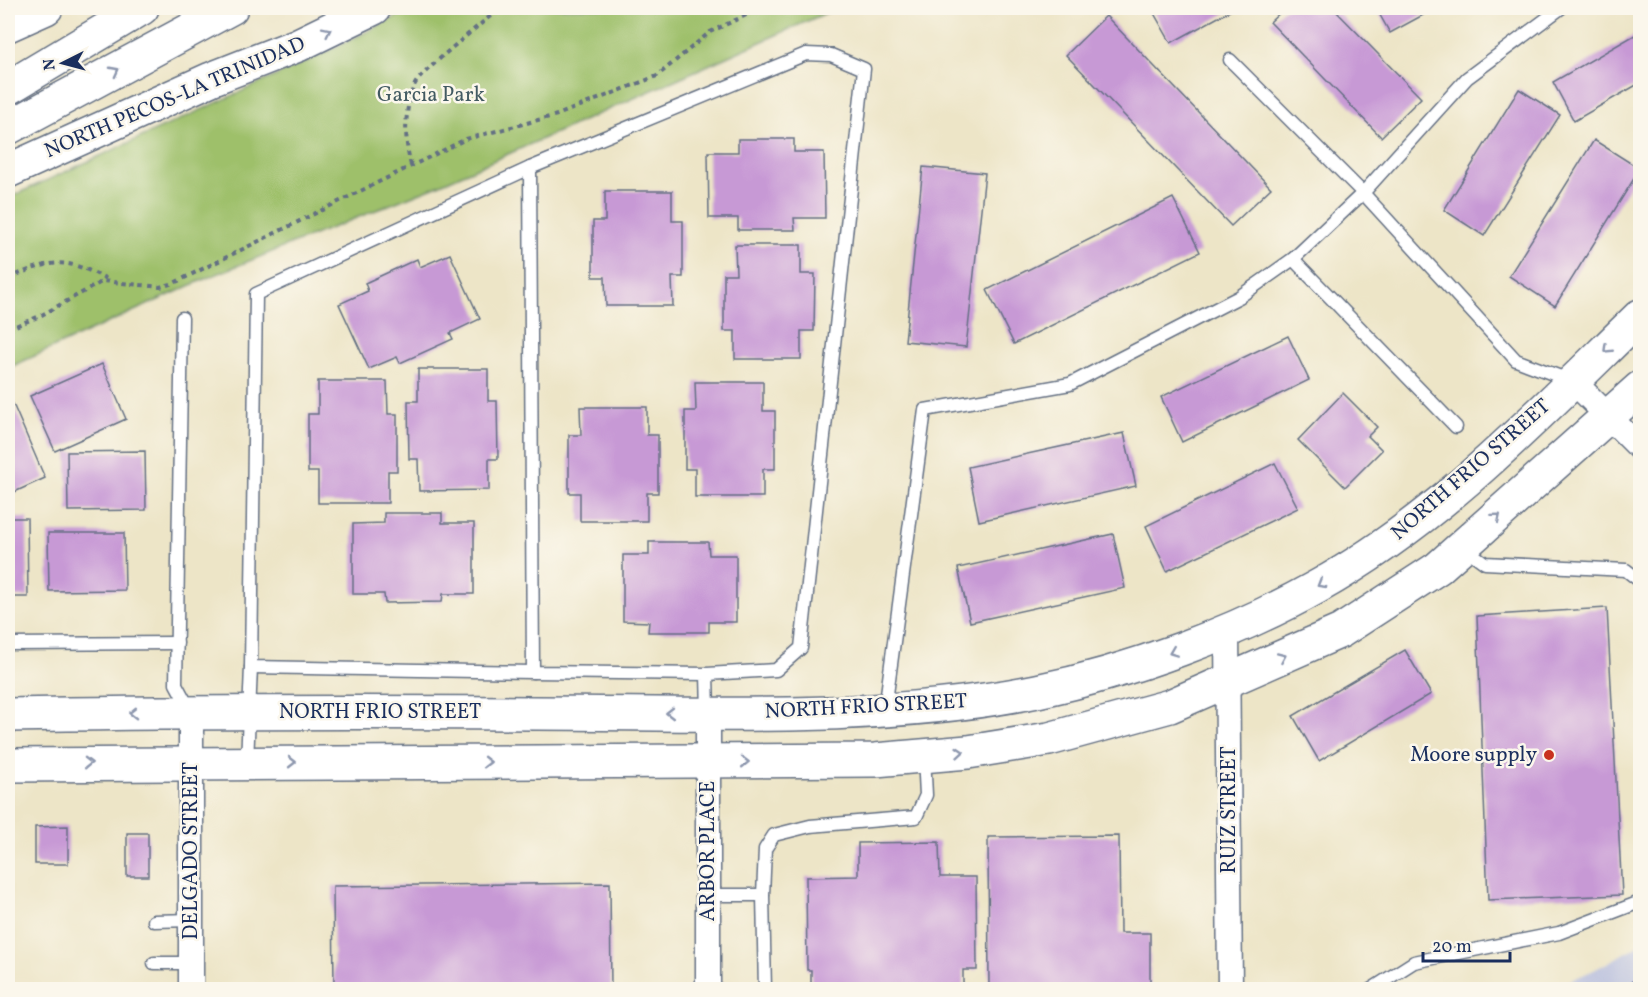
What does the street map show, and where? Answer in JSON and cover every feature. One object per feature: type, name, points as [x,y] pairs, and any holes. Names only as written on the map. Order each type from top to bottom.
[{"type":"main road","points":[[8,25],[46,8]]},
{"type":"main road","points":[[8,88],[142,8]]},
{"type":"main road","name":"NORTH PECOS-LA TRINIDAD","points":[[8,171],[211,79],[298,45],[374,8]]},
{"type":"main road","points":[[8,128],[229,9]]},
{"type":"main road","name":"NORTH FRIO STREET","points":[[8,715],[191,712],[708,713],[885,710],[962,703],[1039,691],[1154,660],[1227,630],[1317,587],[1408,528],[1484,464],[1641,316]]},
{"type":"main road","points":[[8,765],[191,762],[708,763],[875,760],[924,756],[1049,739],[1170,706],[1341,631],[1438,568],[1610,418],[1641,388]]},
{"type":"street","points":[[1573,381],[1641,448]]},
{"type":"street","name":"RUIZ STREET","points":[[1227,630],[1230,990]]},
{"type":"street","name":"DELGADO STREET","points":[[191,712],[191,990]]},
{"type":"street","name":"ARBOR PLACE","points":[[708,713],[708,990]]},
{"type":"lane","points":[[885,710],[925,410],[1070,384],[1239,297],[1293,260],[1363,193],[1467,78],[1561,8]]},
{"type":"lane","points":[[247,762],[247,712],[251,667],[256,294],[530,168],[806,54],[831,55],[864,69],[801,648],[776,670],[707,674],[251,667]]},
{"type":"lane","points":[[1230,60],[1363,193],[1516,360],[1573,381]]},
{"type":"lane","points":[[530,168],[533,672]]},
{"type":"lane","points":[[1293,260],[1456,427]]},
{"type":"lane","points":[[182,318],[176,684],[191,712]]},
{"type":"lane","points":[[1462,547],[1485,563],[1626,570],[1641,581]]},
{"type":"lane","points":[[8,644],[177,643]]},
{"type":"lane","points":[[707,674],[708,713]]},
{"type":"lane","points":[[765,990],[763,895],[765,849],[774,835],[810,826],[916,817],[926,795],[924,756]]},
{"type":"lane","points":[[708,895],[763,895]]},
{"type":"lane","points":[[1370,990],[1414,962],[1559,933],[1641,902]]},
{"type":"lane","points":[[154,921],[192,920]]},
{"type":"lane","points":[[154,963],[191,963]]},
{"type":"path","points":[[411,165],[407,151],[407,122],[415,82],[501,8]]},
{"type":"path","points":[[8,278],[46,263],[61,262],[78,264],[110,280],[141,287],[160,287],[174,283],[466,138],[556,115],[657,76],[710,32],[762,8]]},
{"type":"path","points":[[8,328],[40,316],[103,281],[110,280]]},
{"type":"shaded area","points":[[1640,945],[1640,989],[1551,989],[1594,970]]},
{"type":"green space","name":"Garcia Park","points":[[414,8],[837,8],[436,186],[207,278],[8,368],[8,198],[308,61]]},
{"type":"building","points":[[1151,8],[1235,8],[1171,43]]},
{"type":"building","points":[[1285,8],[1333,8],[1421,98],[1381,137],[1270,22]]},
{"type":"building","points":[[1376,8],[1436,8],[1390,33]]},
{"type":"building","points":[[1106,16],[1271,188],[1231,226],[1066,55]]},
{"type":"building","points":[[1640,32],[1640,83],[1574,121],[1553,82]]},
{"type":"building","points":[[1519,89],[1560,115],[1484,236],[1444,210]]},
{"type":"building","points":[[738,139],[794,139],[794,152],[824,152],[825,218],[794,218],[795,230],[738,230],[738,218],[709,218],[708,152],[738,152]]},
{"type":"building","points":[[1594,140],[1640,169],[1555,306],[1509,276]]},
{"type":"building","points":[[923,167],[985,173],[966,347],[905,341]]},
{"type":"building","points":[[605,191],[672,191],[672,221],[683,221],[683,277],[672,277],[673,306],[606,306],[605,277],[593,277],[593,221],[605,221]]},
{"type":"building","points":[[1173,198],[1200,252],[1014,344],[987,290]]},
{"type":"building","points":[[735,245],[801,245],[801,274],[815,274],[814,331],[801,331],[801,359],[735,359],[735,331],[724,331],[724,274],[736,274]]},
{"type":"building","points":[[450,254],[480,319],[450,333],[453,339],[400,363],[397,357],[369,369],[339,304],[368,291],[365,283],[417,259],[420,267]]},
{"type":"building","points":[[1288,336],[1309,380],[1182,442],[1161,397]]},
{"type":"building","points":[[102,364],[126,419],[55,451],[30,396]]},
{"type":"building","points":[[418,369],[488,369],[488,401],[497,401],[498,459],[489,459],[489,490],[419,491],[418,459],[409,459],[408,401],[418,401]]},
{"type":"building","points":[[318,381],[387,381],[388,414],[397,414],[397,471],[388,471],[388,503],[318,503],[318,472],[308,472],[308,414],[318,414]]},
{"type":"building","points":[[695,382],[763,382],[763,411],[775,411],[775,469],[763,469],[763,497],[695,497],[695,469],[685,469],[685,411],[696,411]]},
{"type":"building","points":[[1343,393],[1377,427],[1368,436],[1382,450],[1345,487],[1298,440]]},
{"type":"building","points":[[13,404],[45,478],[8,495],[8,407]]},
{"type":"building","points":[[580,407],[647,407],[647,435],[658,435],[658,493],[647,493],[647,521],[580,521],[580,493],[569,493],[569,435],[581,435]]},
{"type":"building","points":[[1124,433],[1136,486],[979,521],[968,467]]},
{"type":"building","points":[[145,451],[146,510],[68,511],[67,452]]},
{"type":"building","points":[[1275,463],[1298,508],[1167,571],[1146,526]]},
{"type":"building","points":[[384,513],[442,513],[442,523],[474,523],[474,594],[443,594],[442,602],[385,603],[384,594],[353,594],[353,524],[384,523]]},
{"type":"building","points":[[8,518],[27,518],[28,597],[8,597]]},
{"type":"building","points":[[48,533],[124,533],[125,590],[49,591]]},
{"type":"building","points":[[1113,534],[1125,588],[970,622],[958,568]]},
{"type":"building","points":[[649,542],[708,542],[709,555],[736,555],[736,622],[709,622],[709,632],[648,632],[649,622],[623,621],[623,555],[649,555]]},
{"type":"building","name":"Moore supply","points":[[1607,608],[1622,895],[1488,900],[1477,616]]},
{"type":"building","points":[[1405,650],[1431,694],[1319,761],[1293,716]]},
{"type":"building","points":[[68,826],[68,864],[35,864],[35,827]]},
{"type":"building","points":[[127,833],[148,833],[148,876],[127,876]]},
{"type":"building","points":[[1119,836],[1120,933],[1150,933],[1150,990],[989,990],[988,837]]},
{"type":"building","points":[[939,842],[940,877],[976,877],[977,970],[963,970],[963,990],[811,990],[811,970],[807,970],[806,877],[858,876],[858,843]]},
{"type":"building","points":[[610,883],[611,990],[334,990],[333,886]]},
{"type":"railway","points":[[1622,990],[1640,978]]},
{"type":"place","name":"Moore supply","points":[[1549,755]]}]
